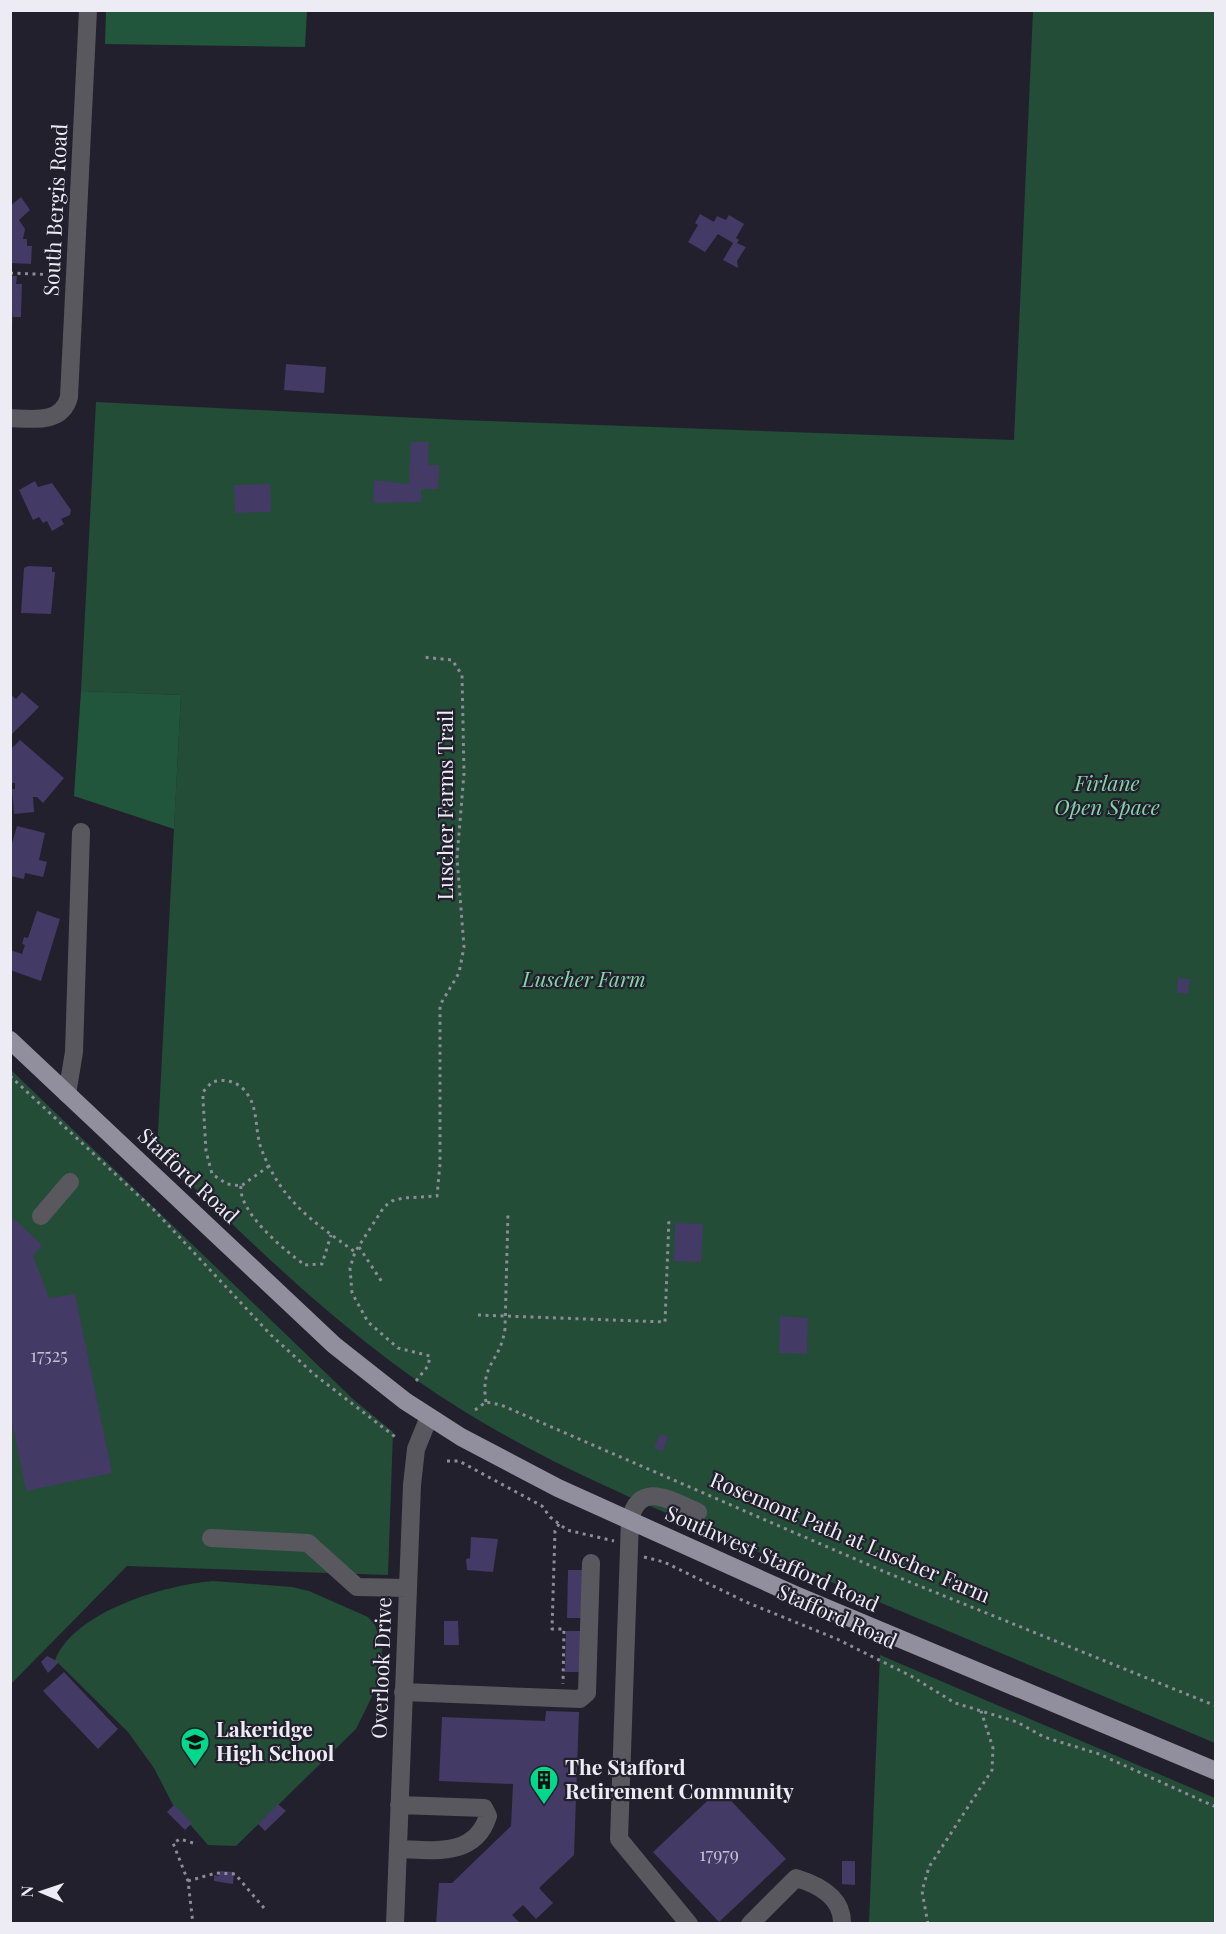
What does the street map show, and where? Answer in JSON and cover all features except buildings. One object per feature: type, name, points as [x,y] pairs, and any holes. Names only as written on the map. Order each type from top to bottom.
[{"type":"main road","name":"Stafford Road","points":[[10,1040],[334,1345]]},
{"type":"main road","name":"Southwest Stafford Road","points":[[334,1345],[429,1417],[530,1475],[854,1621],[1215,1771]]},
{"type":"street","name":"South Bergis Road","points":[[10,418],[48,418],[63,410],[70,388],[88,10]]},
{"type":"street","points":[[67,1094],[74,1052],[81,832]]},
{"type":"street","points":[[40,1216],[70,1182]]},
{"type":"street","name":"Overlook Drive","points":[[395,1923],[407,1588],[414,1462],[416,1449],[429,1417]]},
{"type":"street","points":[[689,1923],[619,1839],[630,1520],[636,1503],[642,1497],[651,1495],[698,1512]]},
{"type":"street","points":[[211,1538],[308,1543],[357,1587],[407,1588]]},
{"type":"street","points":[[403,1692],[580,1699],[587,1693],[591,1563]]},
{"type":"street","points":[[398,1849],[451,1850],[461,1847],[484,1830],[488,1816],[484,1808],[399,1804]]},
{"type":"street","points":[[750,1923],[796,1878],[838,1900],[843,1911],[842,1923]]},
{"type":"path","points":[[10,273],[75,276]]},
{"type":"path","name":"Luscher Farms Trail","points":[[358,1247],[384,1207],[392,1201],[437,1196],[440,1164],[440,1005],[459,973],[464,947],[457,858],[464,773],[462,675],[452,660],[422,657]]},
{"type":"path","points":[[10,1076],[155,1210],[271,1335],[315,1375],[398,1439]]},
{"type":"path","points":[[241,1186],[218,1179],[209,1167],[203,1092],[212,1082],[231,1081],[248,1093],[253,1107],[255,1131],[269,1166],[285,1196],[355,1252]]},
{"type":"path","points":[[241,1186],[269,1166]]},
{"type":"path","points":[[241,1186],[242,1201],[266,1231],[305,1265],[322,1264],[331,1235]]},
{"type":"path","points":[[476,1410],[486,1402],[483,1385],[485,1373],[502,1346],[508,1212]]},
{"type":"path","points":[[478,1315],[665,1322],[669,1218]]},
{"type":"path","points":[[382,1282],[358,1247],[350,1268],[351,1286],[357,1305],[368,1322],[398,1348],[430,1356],[428,1366],[416,1381]]},
{"type":"path","name":"Rosemont Path at Luscher Farm","points":[[486,1402],[501,1405],[885,1572],[1215,1706]]},
{"type":"path","name":"Stafford Road","points":[[447,1461],[459,1461],[542,1506],[558,1524],[578,1533],[604,1538],[664,1562],[746,1602],[837,1639],[911,1676],[955,1702],[1017,1722],[1044,1737],[1099,1754],[1215,1807]]},
{"type":"path","points":[[558,1524],[555,1531],[552,1629],[564,1629],[562,1699]]},
{"type":"path","points":[[928,1923],[922,1891],[928,1867],[992,1770],[993,1748],[981,1711]]},
{"type":"path","points":[[193,1843],[180,1839],[173,1843],[188,1881],[193,1923]]},
{"type":"path","points":[[188,1881],[216,1873],[235,1874],[264,1908]]},
{"type":"green space","points":[[106,11],[307,11],[305,47],[105,44]]},
{"type":"green space","name":"Luscher Farm","points":[[1033,11],[1215,11],[1215,1743],[665,1512],[540,1454],[462,1410],[420,1383],[341,1322],[266,1256],[157,1152],[181,695],[81,691],[96,402],[459,420],[1014,440]]},
{"type":"green space","points":[[81,691],[181,695],[174,829],[74,796]]},
{"type":"green space","points":[[10,1069],[354,1400],[393,1432],[388,1575],[127,1566],[11,1684]]},
{"type":"green space","points":[[213,1581],[292,1587],[309,1591],[368,1617],[375,1625],[382,1646],[382,1676],[356,1729],[236,1846],[208,1845],[173,1805],[154,1768],[128,1732],[55,1660],[66,1643],[81,1628],[101,1615],[147,1595],[171,1588]]},
{"type":"green space","points":[[880,1655],[1215,1798],[1215,1923],[869,1923]]},
{"type":"place","name":"Lakeridge High School","points":[[195,1768]]},
{"type":"place","name":"The Stafford Retirement Community","points":[[544,1806]]},
{"type":"park label","name":"Firlane Open Space","points":[[1107,796]]}]
